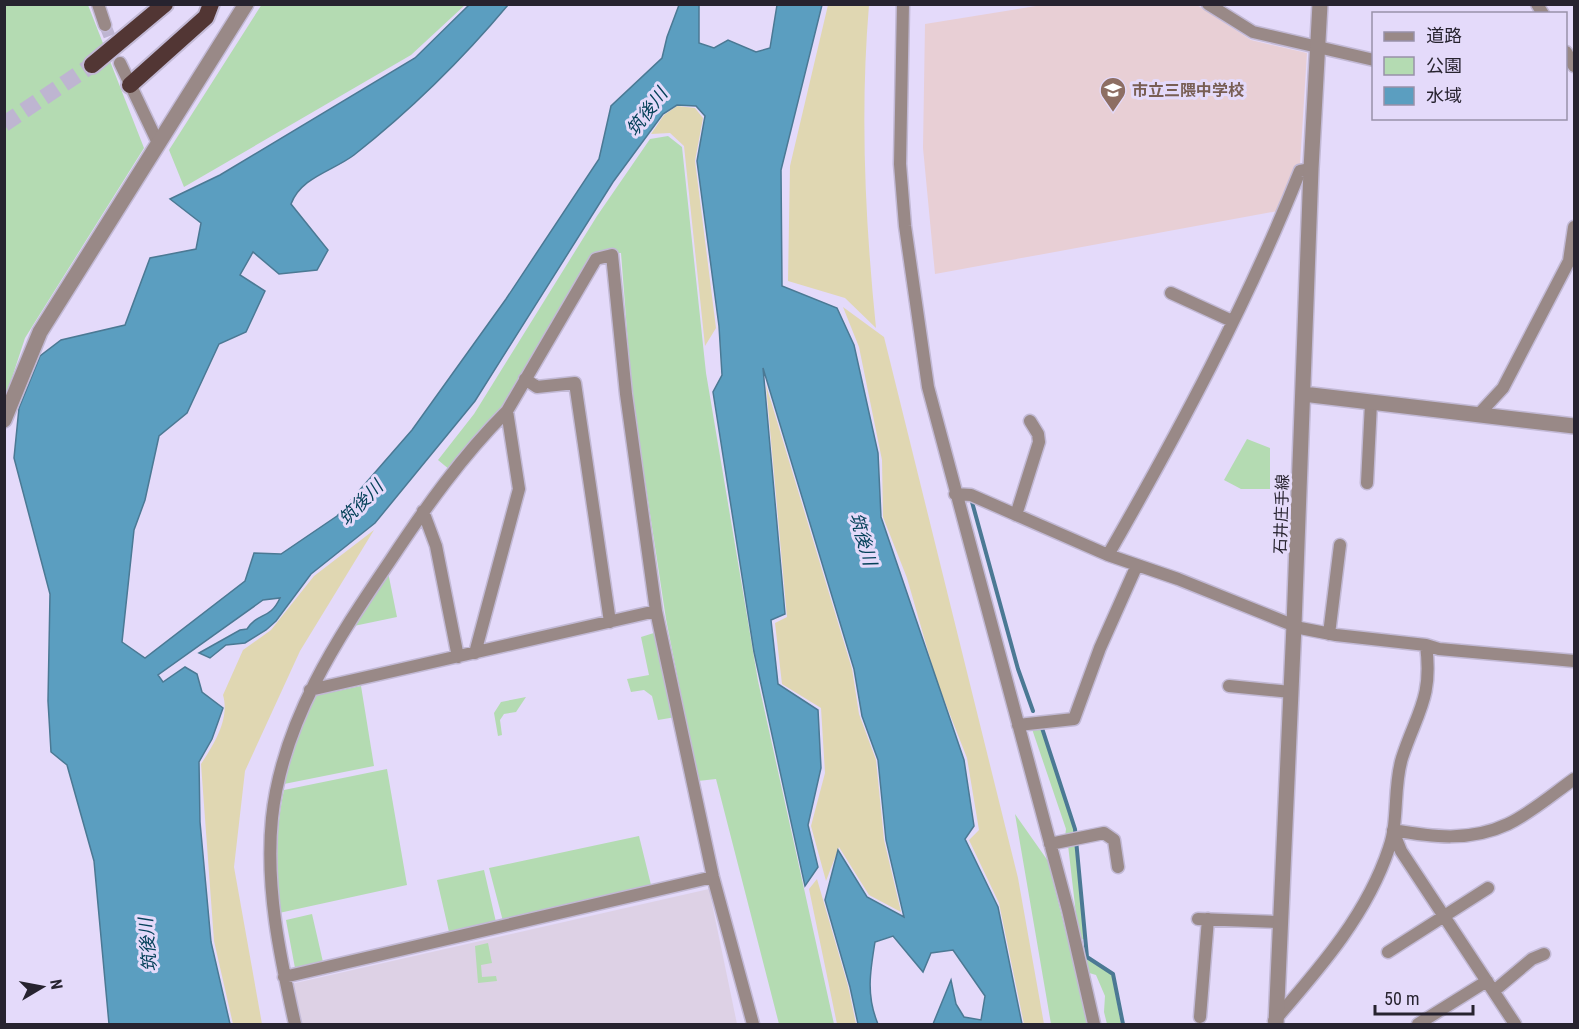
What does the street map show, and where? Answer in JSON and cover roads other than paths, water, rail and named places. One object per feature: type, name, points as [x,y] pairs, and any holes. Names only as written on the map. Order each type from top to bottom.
[{"type":"highway","points":[[92,65],[165,4]]},
{"type":"highway","points":[[130,85],[206,17],[211,4]]},
{"type":"street","points":[[98,4],[105,25]]},
{"type":"street","points":[[4,420],[40,332],[246,4]]},
{"type":"street","points":[[903,4],[900,164],[904,226],[928,387],[1050,844],[1094,1024]]},
{"type":"street","points":[[1208,4],[1252,32],[1372,60]]},
{"type":"street","name":"石井庄手線","points":[[1274,1022],[1281,922],[1311,169],[1320,4]]},
{"type":"street","points":[[1567,53],[1575,68]]},
{"type":"street","points":[[120,63],[158,143]]},
{"type":"street","points":[[1108,555],[1189,410],[1300,171],[1311,169]]},
{"type":"street","points":[[1478,415],[1503,388],[1569,261],[1575,227]]},
{"type":"street","points":[[295,1024],[284,977],[272,898],[272,820],[288,742],[310,690],[350,619],[423,511],[487,431],[507,411],[596,259],[612,255],[626,394],[656,611],[713,877],[753,1024]]},
{"type":"street","points":[[1171,293],[1232,321]]},
{"type":"street","points":[[525,379],[537,387],[574,383],[610,622]]},
{"type":"street","points":[[1303,394],[1575,426]]},
{"type":"street","points":[[1367,483],[1371,403]]},
{"type":"street","points":[[475,653],[519,489],[507,411]]},
{"type":"street","points":[[1016,514],[1039,442],[1038,434],[1030,421]]},
{"type":"street","points":[[955,494],[971,495],[1108,555],[1294,625],[1329,634],[1426,645],[1439,649],[1575,661]]},
{"type":"street","points":[[423,511],[436,546],[458,657]]},
{"type":"street","points":[[1329,634],[1340,545]]},
{"type":"street","points":[[1018,725],[1074,719],[1100,648],[1137,565]]},
{"type":"street","points":[[310,690],[656,611]]},
{"type":"street","points":[[1274,1022],[1362,910],[1390,848],[1401,760],[1423,708],[1430,673],[1426,645]]},
{"type":"street","points":[[1229,686],[1291,692]]},
{"type":"street","points":[[1393,830],[1434,837],[1461,837],[1486,831],[1508,824],[1575,779]]},
{"type":"street","points":[[1393,830],[1401,851],[1515,1024]]},
{"type":"street","points":[[1050,844],[1104,833],[1114,840],[1118,867]]},
{"type":"street","points":[[284,977],[713,877]]},
{"type":"street","points":[[1388,952],[1488,888]]},
{"type":"street","points":[[1200,1017],[1203,919],[1281,922]]},
{"type":"street","points":[[1418,1024],[1544,954]]},
{"type":"water","name":"筑後川","points":[[469,5],[508,5],[454,65],[415,103],[354,155],[318,175],[302,187],[296,195],[291,204],[328,250],[317,270],[279,274],[253,252],[240,275],[265,291],[246,332],[219,344],[187,413],[159,436],[145,500],[134,530],[122,642],[145,658],[245,581],[254,553],[281,554],[337,516],[412,430],[506,299],[599,159],[611,106],[662,58],[679,5],[699,5],[699,43],[714,48],[728,40],[756,52],[770,48],[777,5],[822,5],[781,170],[782,286],[837,308],[854,345],[878,453],[881,517],[964,760],[974,826],[965,839],[998,907],[1022,1024],[933,1024],[951,980],[956,1004],[964,1017],[981,1020],[985,996],[953,950],[931,953],[923,972],[893,936],[875,942],[870,994],[878,1024],[858,1024],[825,900],[838,850],[867,897],[904,917],[886,840],[878,760],[862,716],[854,669],[763,368],[785,614],[771,620],[778,684],[818,710],[821,768],[808,825],[818,867],[805,886],[754,652],[713,392],[722,375],[719,326],[697,161],[705,116],[696,106],[677,105],[663,114],[613,182],[475,401],[375,523],[311,574],[276,621],[266,630],[245,643],[226,645],[210,658],[199,653],[240,630],[247,629],[255,620],[272,610],[280,598],[263,600],[158,675],[163,682],[185,667],[197,674],[202,692],[223,708],[212,739],[199,762],[200,822],[211,942],[230,1024],[109,1024],[94,861],[67,765],[51,752],[48,701],[50,594],[14,458],[19,408],[40,356],[61,340],[125,325],[150,258],[196,249],[201,223],[170,199],[220,175],[415,58]]},
{"type":"waterway","points":[[972,502],[1018,669],[1033,711]]},
{"type":"waterway","points":[[1042,728],[1075,829],[1087,957],[1113,974],[1123,1024]]},
{"type":"tunnel","points":[[105,25],[120,63]]},
{"type":"tunnel","points":[[4,124],[92,65]]},
{"type":"place","name":"市立三隈中学校","points":[[1113,113]]}]
